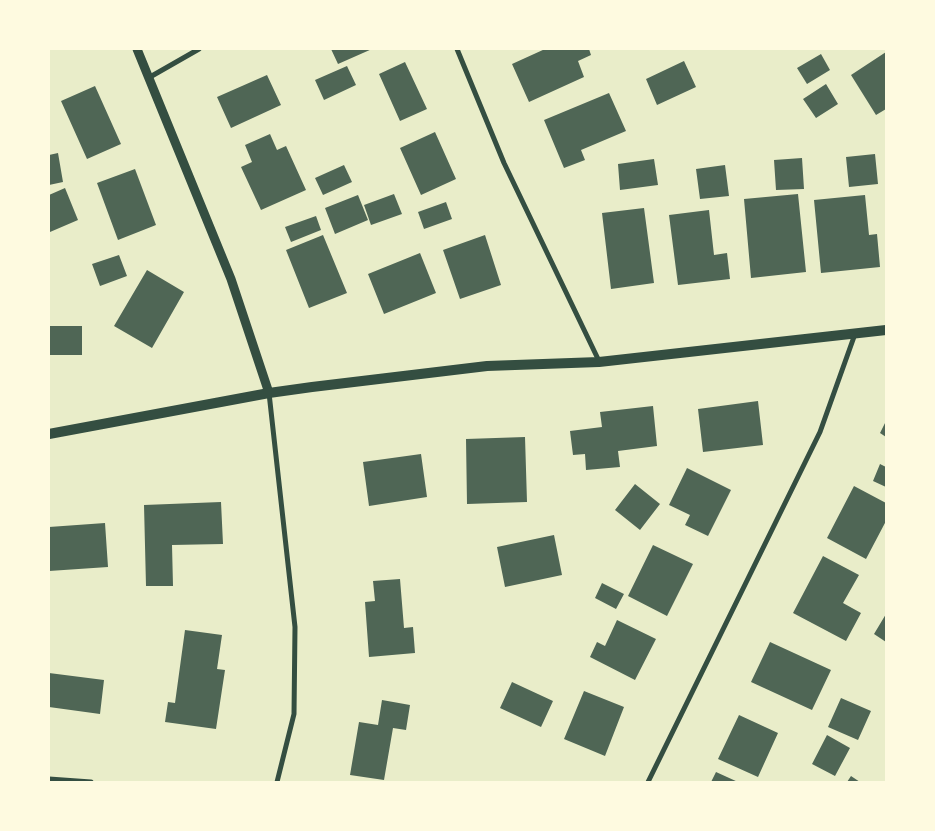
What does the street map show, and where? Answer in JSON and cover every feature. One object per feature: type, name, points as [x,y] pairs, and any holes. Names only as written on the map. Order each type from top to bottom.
[{"type":"main road","points":[[49,434],[269,393],[486,366],[600,362],[886,330]]},
{"type":"street","points":[[137,49],[231,280],[269,393],[294,627],[294,714],[277,782]]},
{"type":"street","points":[[150,77],[200,49]]},
{"type":"street","points":[[457,49],[504,164],[600,362]]},
{"type":"street","points":[[648,782],[820,432],[855,333]]},
{"type":"street","points":[[49,779],[91,782]]},
{"type":"building","points":[[331,49],[372,49],[338,64]]},
{"type":"building","points":[[545,49],[589,49],[591,55],[578,61],[584,77],[529,102],[512,64]]},
{"type":"building","points":[[886,52],[886,109],[876,115],[851,75]]},
{"type":"building","points":[[821,54],[830,70],[807,84],[797,68]]},
{"type":"building","points":[[684,61],[696,87],[657,105],[646,79]]},
{"type":"building","points":[[405,62],[427,109],[400,121],[379,74]]},
{"type":"building","points":[[347,66],[356,85],[324,100],[315,80]]},
{"type":"building","points":[[267,75],[281,105],[231,128],[217,97]]},
{"type":"building","points":[[826,84],[838,104],[816,118],[803,99]]},
{"type":"building","points":[[95,86],[121,144],[87,159],[61,101]]},
{"type":"building","points":[[609,93],[626,131],[581,150],[585,160],[564,168],[544,120]]},
{"type":"building","points":[[435,132],[456,179],[421,195],[400,148]]},
{"type":"building","points":[[270,134],[277,150],[286,146],[306,190],[261,210],[241,167],[252,162],[245,145]]},
{"type":"building","points":[[58,153],[63,182],[49,185],[49,155]]},
{"type":"building","points":[[875,154],[878,184],[849,187],[846,157]]},
{"type":"building","points":[[802,158],[804,189],[776,190],[774,160]]},
{"type":"building","points":[[654,159],[658,185],[620,190],[618,164]]},
{"type":"building","points":[[344,165],[352,182],[323,195],[315,178]]},
{"type":"building","points":[[725,165],[729,196],[700,199],[696,169]]},
{"type":"building","points":[[135,169],[156,225],[118,240],[97,183]]},
{"type":"building","points":[[65,188],[78,220],[50,232],[49,195]]},
{"type":"building","points":[[394,194],[402,214],[371,225],[364,205]]},
{"type":"building","points":[[798,194],[806,272],[751,278],[744,199]]},
{"type":"building","points":[[358,195],[368,220],[335,234],[325,208]]},
{"type":"building","points":[[865,195],[869,235],[877,234],[880,267],[821,273],[814,200]]},
{"type":"building","points":[[446,202],[452,219],[424,229],[418,212]]},
{"type":"building","points":[[644,208],[654,283],[611,289],[602,213]]},
{"type":"building","points":[[709,210],[714,255],[727,253],[730,279],[678,285],[669,215]]},
{"type":"building","points":[[316,216],[321,230],[291,242],[285,227]]},
{"type":"building","points":[[323,235],[347,293],[309,308],[286,250]]},
{"type":"building","points":[[485,235],[501,285],[460,299],[443,250]]},
{"type":"building","points":[[420,253],[436,293],[384,314],[368,274]]},
{"type":"building","points":[[119,255],[127,276],[100,286],[92,264]]},
{"type":"building","points":[[147,270],[184,292],[152,348],[114,326]]},
{"type":"building","points":[[49,326],[82,326],[82,355],[49,355]]},
{"type":"building","points":[[758,401],[763,445],[703,452],[698,409]]},
{"type":"building","points":[[653,406],[657,446],[618,451],[620,467],[586,470],[585,454],[573,455],[570,431],[602,427],[600,412]]},
{"type":"building","points":[[886,421],[886,437],[880,433]]},
{"type":"building","points":[[525,437],[527,502],[467,504],[466,439]]},
{"type":"building","points":[[421,454],[427,497],[369,506],[363,462]]},
{"type":"building","points":[[880,464],[886,467],[886,487],[873,481]]},
{"type":"building","points":[[687,468],[731,490],[708,536],[685,525],[690,515],[669,505]]},
{"type":"building","points":[[635,484],[660,504],[640,530],[615,510]]},
{"type":"building","points":[[854,486],[886,503],[886,521],[866,559],[827,538]]},
{"type":"building","points":[[221,502],[223,544],[172,545],[173,586],[146,586],[144,505]]},
{"type":"building","points":[[105,523],[108,567],[49,571],[49,527]]},
{"type":"building","points":[[554,535],[562,575],[505,587],[497,547]]},
{"type":"building","points":[[653,545],[693,564],[667,616],[628,596]]},
{"type":"building","points":[[823,556],[859,575],[843,603],[861,613],[846,641],[793,613]]},
{"type":"building","points":[[400,579],[404,628],[413,627],[415,653],[369,657],[365,602],[375,601],[373,581]]},
{"type":"building","points":[[602,583],[624,594],[616,609],[595,598]]},
{"type":"building","points":[[886,614],[886,642],[874,634]]},
{"type":"building","points":[[617,620],[656,639],[635,680],[590,657],[597,642],[605,646]]},
{"type":"building","points":[[185,630],[222,635],[217,669],[225,670],[216,729],[165,722],[168,702],[175,703]]},
{"type":"building","points":[[770,642],[831,670],[812,710],[751,682]]},
{"type":"building","points":[[49,673],[104,680],[100,714],[49,707]]},
{"type":"building","points":[[512,682],[553,701],[541,727],[500,708]]},
{"type":"building","points":[[584,691],[624,707],[605,756],[564,739]]},
{"type":"building","points":[[841,698],[871,711],[858,740],[828,727]]},
{"type":"building","points":[[382,700],[410,705],[406,730],[393,728],[384,780],[350,775],[359,722],[378,725]]},
{"type":"building","points":[[739,715],[778,733],[758,777],[718,759]]},
{"type":"building","points":[[827,735],[850,748],[835,776],[812,764]]},
{"type":"building","points":[[716,772],[738,782],[711,782]]},
{"type":"building","points":[[851,776],[860,782],[847,782]]}]
